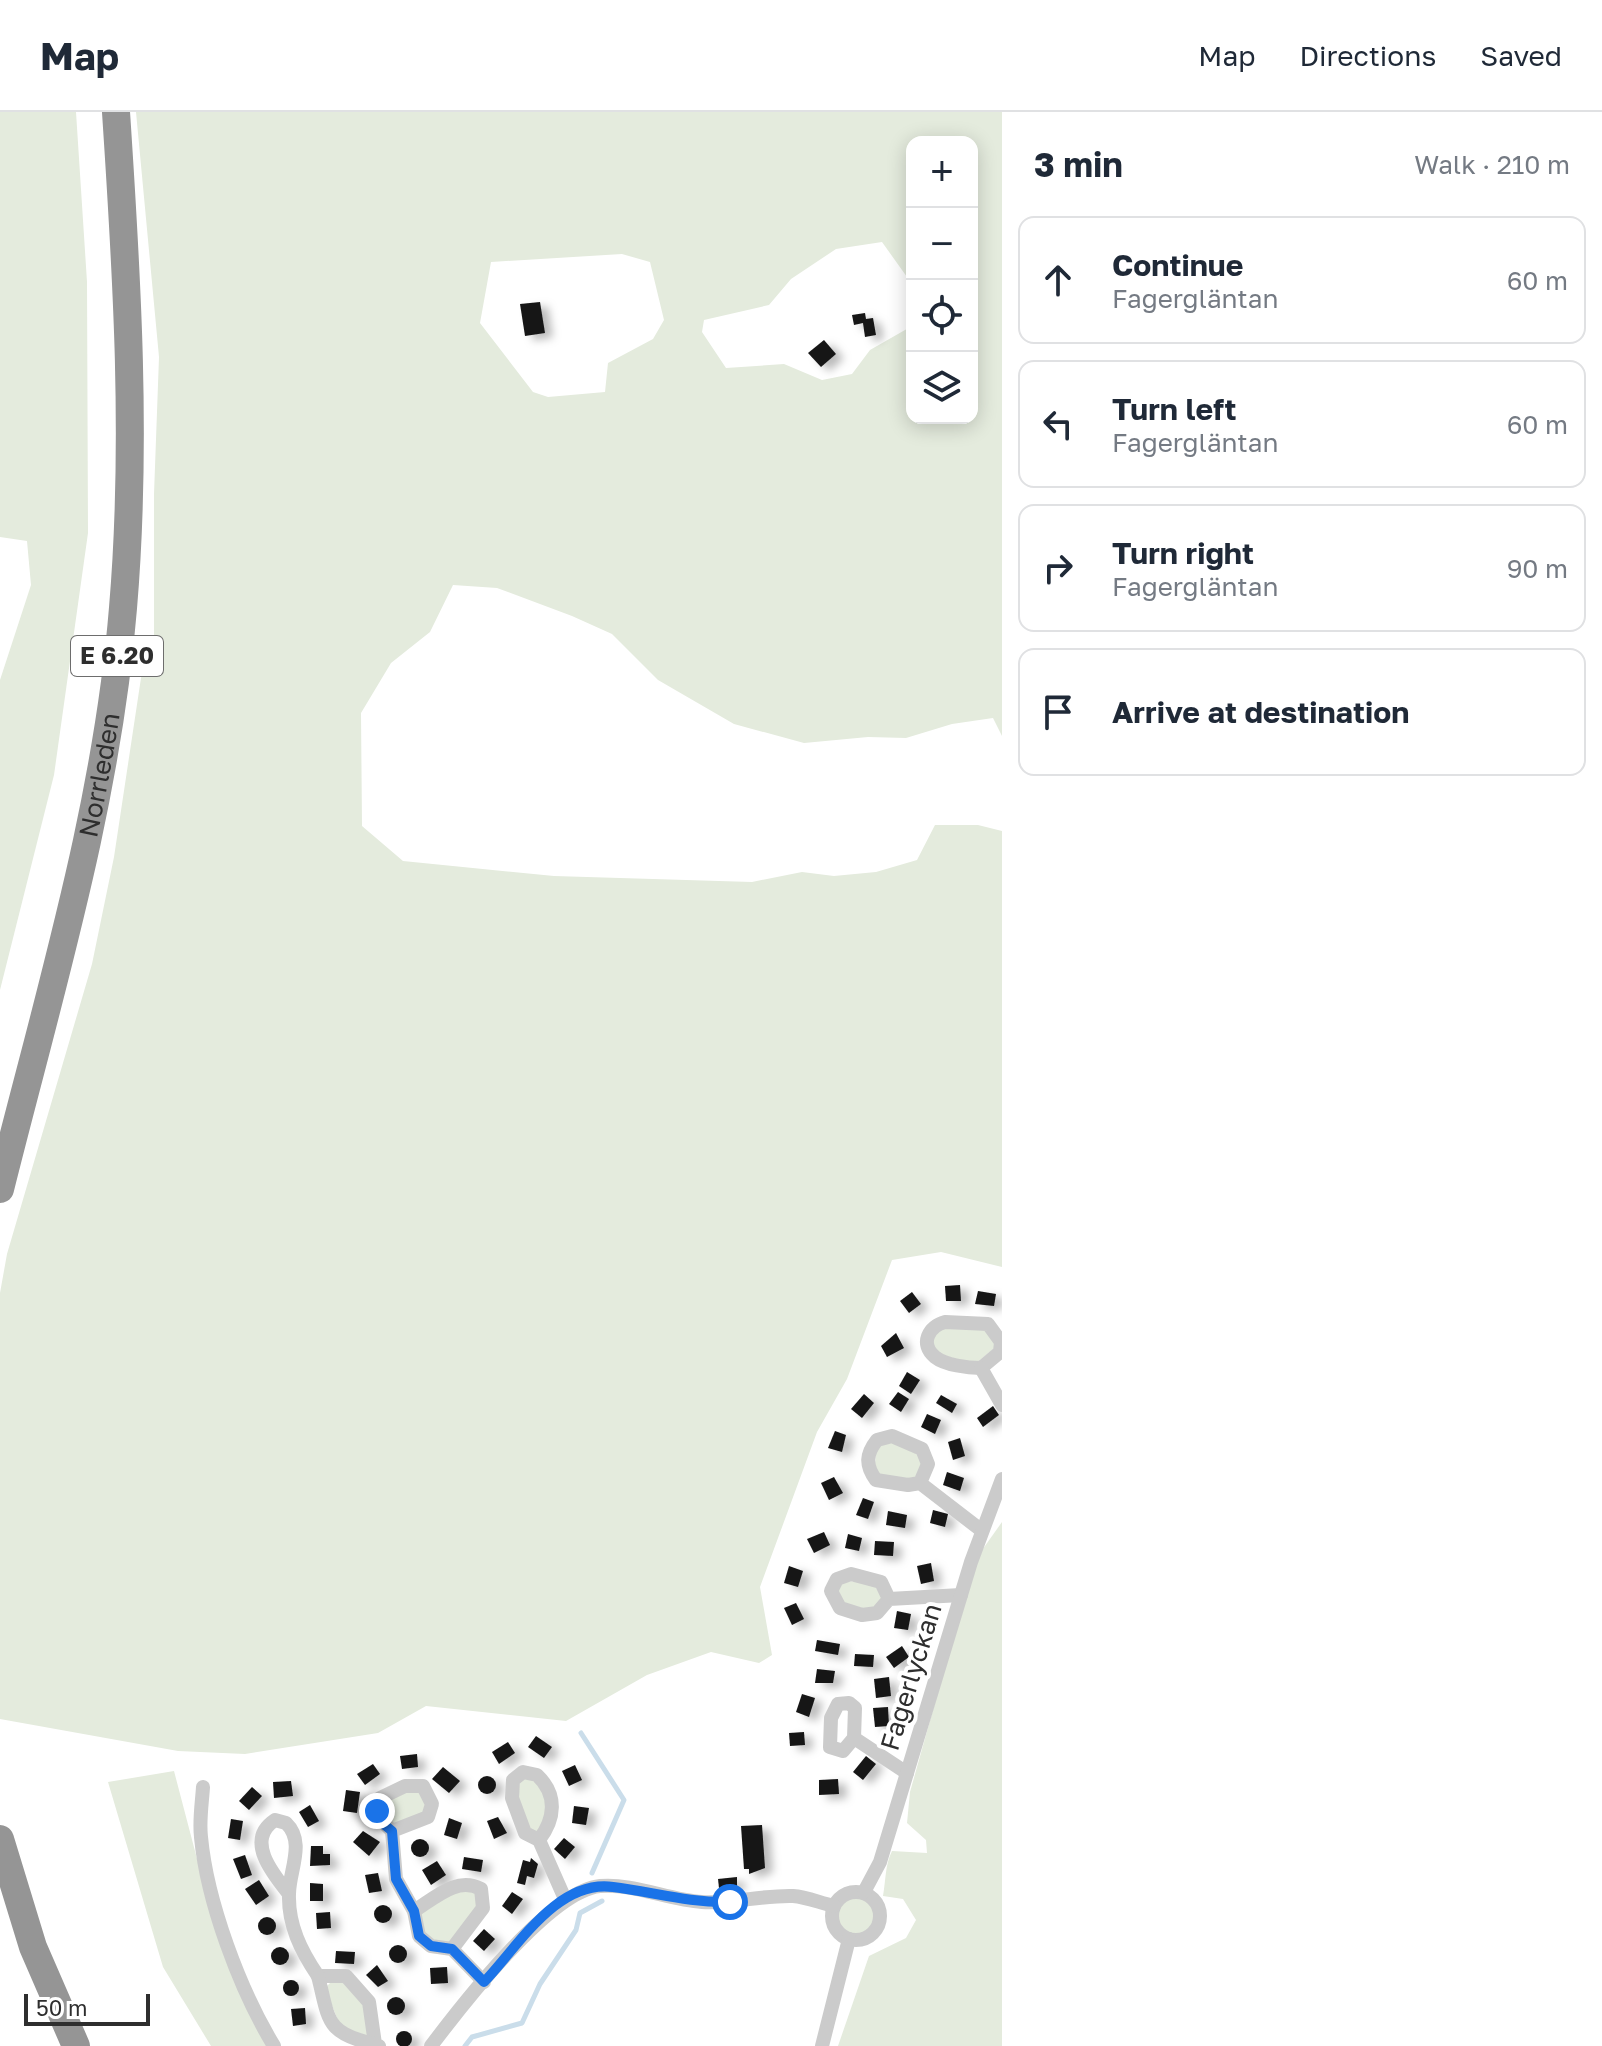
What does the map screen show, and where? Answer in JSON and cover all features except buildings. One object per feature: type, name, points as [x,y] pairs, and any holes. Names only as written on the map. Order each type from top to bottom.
[{"type":"highway","name":"Norrleden","points":[[0,1189],[96,804],[123,610],[128,509],[129,329],[116,112]]},
{"type":"highway","points":[[0,1839],[33,1947],[76,2046]]},
{"type":"street","points":[[981,1368],[996,1357],[1001,1346],[992,1326],[945,1322],[929,1332],[927,1344],[937,1359],[981,1368],[1002,1405]]},
{"type":"street","points":[[920,1483],[928,1464],[922,1449],[892,1436],[877,1440],[867,1457],[876,1480],[908,1485],[920,1483],[981,1530]]},
{"type":"street","name":"Fagerlyckan","points":[[864,1892],[880,1862],[981,1530],[1002,1479]]},
{"type":"street","name":"Fagerlyckan","points":[[889,1599],[961,1595]]},
{"type":"street","name":"Fagerlyckan","points":[[854,1738],[907,1773]]},
{"type":"street","points":[[203,1787],[201,1834],[211,1886],[247,1993],[274,2046]]},
{"type":"street","points":[[392,1831],[396,1879],[414,1911],[419,1936],[431,1946],[452,1949],[484,1982]]},
{"type":"street","points":[[539,1840],[565,1899]]},
{"type":"street","points":[[414,1911],[456,1885],[469,1884],[481,1889],[483,1908],[452,1949]]},
{"type":"street","points":[[431,2046],[540,1920],[565,1899],[585,1889],[611,1886],[704,1902],[789,1896],[834,1906]]},
{"type":"street","points":[[864,1892],[876,1901],[880,1923],[864,1939],[849,1939],[834,1926],[834,1906],[846,1893],[864,1892]]},
{"type":"street","points":[[289,1894],[296,1939],[318,1976],[324,2010],[331,2025],[345,2034],[377,2045],[369,2002],[354,1982],[341,1974],[318,1976]]},
{"type":"street","points":[[822,2046],[849,1939]]},
{"type":"shaded area","points":[[0,112],[76,112],[87,282],[88,533],[54,775],[0,990],[0,680],[31,585],[27,541],[0,537]]},
{"type":"shaded area","points":[[136,112],[1002,112],[1002,736],[993,718],[952,724],[906,738],[868,737],[804,743],[734,724],[658,680],[612,634],[497,588],[453,585],[430,632],[391,663],[361,713],[362,826],[403,861],[554,876],[752,882],[802,872],[834,876],[876,872],[917,860],[935,825],[978,825],[1002,831],[1002,1267],[941,1252],[892,1260],[847,1379],[817,1432],[760,1587],[772,1655],[759,1663],[711,1652],[647,1675],[566,1721],[426,1706],[378,1733],[245,1754],[178,1751],[0,1719],[0,1293],[7,1254],[92,964],[114,857],[141,678],[154,637],[154,494],[159,357]],"holes":[[[906,136],[978,136],[978,424],[906,424],[906,329],[870,350],[852,374],[822,380],[784,364],[726,368],[702,332],[704,320],[769,305],[791,279],[836,249],[882,242],[906,276]],[[622,254],[650,262],[664,320],[653,339],[608,363],[605,392],[548,397],[533,392],[480,323],[491,262]]]},
{"type":"shaded area","points":[[982,1325],[997,1346],[975,1364],[935,1353],[932,1334],[937,1329]]},
{"type":"shaded area","points":[[890,1438],[923,1458],[916,1481],[874,1473],[877,1444]]},
{"type":"shaded area","points":[[1002,1522],[1002,2046],[838,2046],[869,1956],[906,1938],[916,1920],[903,1899],[883,1896],[887,1867],[892,1851],[927,1853],[926,1840],[907,1823],[910,1792],[975,1560]]},
{"type":"shaded area","points":[[841,1581],[873,1582],[883,1599],[874,1610],[844,1605],[836,1590]]},
{"type":"shaded area","points":[[174,1771],[217,1935],[268,2046],[211,2046],[163,1967],[108,1782]]},
{"type":"shaded area","points":[[532,1777],[547,1799],[544,1827],[533,1834],[517,1805],[520,1778]]},
{"type":"shaded area","points":[[419,1789],[427,1809],[414,1820],[388,1824],[380,1805],[384,1799]]},
{"type":"shaded area","points":[[462,1886],[483,1897],[451,1946],[434,1944],[419,1927],[422,1909]]},
{"type":"shaded area","points":[[856,1897],[870,1902],[875,1916],[870,1930],[856,1935],[842,1930],[837,1916],[842,1902]]},
{"type":"shaded area","points":[[336,1977],[363,1999],[370,2038],[341,2028],[325,1988]]},
{"type":"waterway","points":[[581,1733],[624,1800],[592,1873]]},
{"type":"waterway","points":[[465,2046],[472,2037],[522,2023],[540,1984],[576,1930],[580,1913],[602,1901]]},
{"type":"route","points":[[377,1811],[381,1822],[392,1831],[396,1879],[414,1911],[419,1936],[431,1946],[452,1949],[484,1982],[555,1906],[585,1889],[611,1886],[675,1899],[730,1902]]}]
